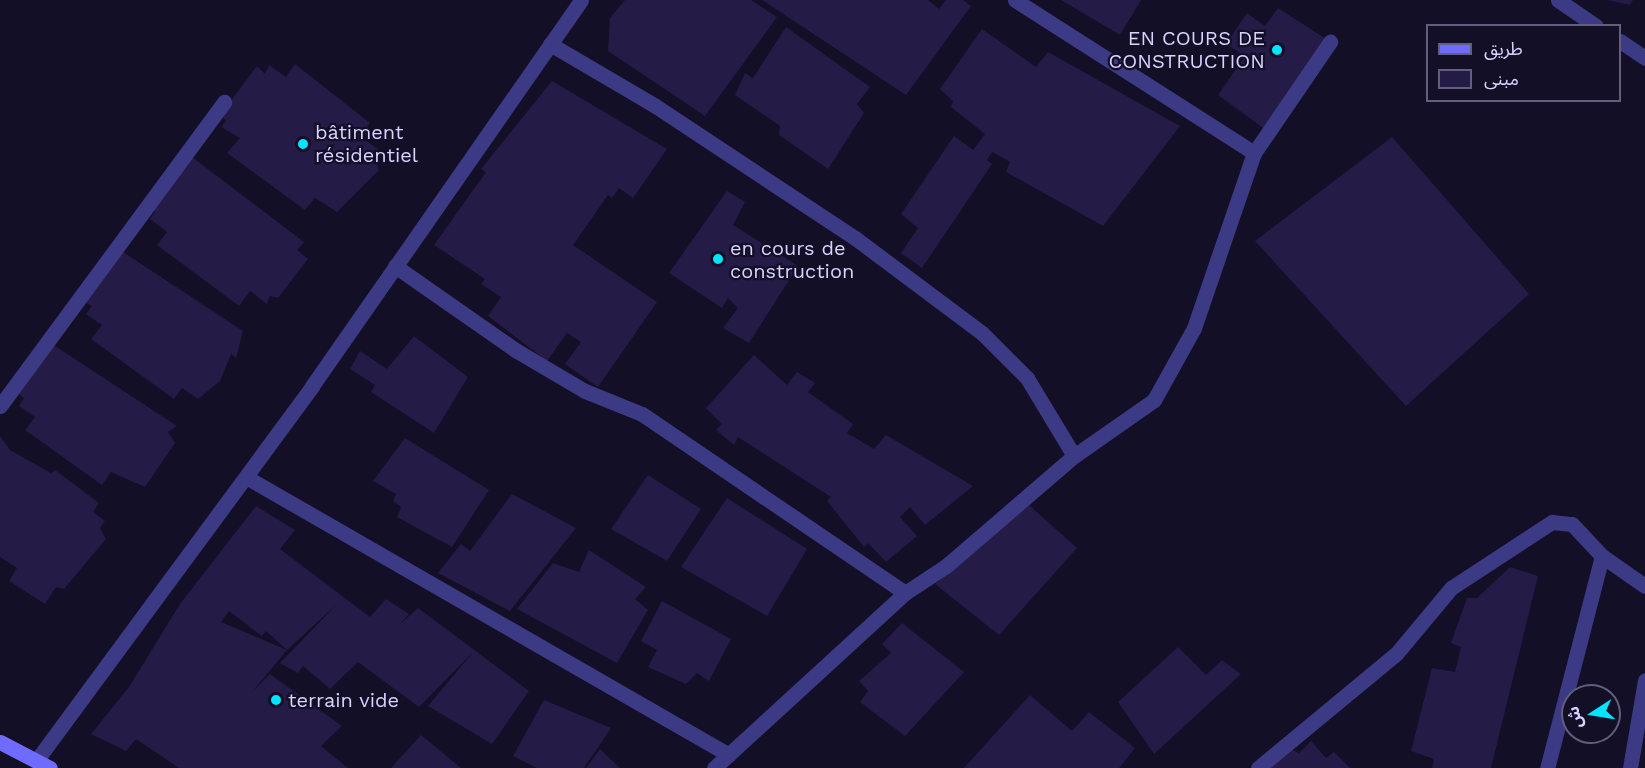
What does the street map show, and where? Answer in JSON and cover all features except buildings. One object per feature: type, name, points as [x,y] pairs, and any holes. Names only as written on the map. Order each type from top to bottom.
[{"type":"main road","points":[[0,742],[51,768]]},
{"type":"street","points":[[36,761],[246,477],[580,0]]},
{"type":"street","points":[[1015,0],[1254,153]]},
{"type":"street","points":[[1558,0],[1593,24]]},
{"type":"street","points":[[714,768],[905,593],[946,566],[1074,456],[1154,400],[1194,328],[1254,153],[1330,42]]},
{"type":"street","points":[[1621,42],[1645,58]]},
{"type":"street","points":[[550,44],[654,105],[845,231],[982,333],[1027,378],[1074,456]]},
{"type":"street","points":[[0,406],[224,102]]},
{"type":"street","points":[[395,266],[517,351],[585,390],[642,414],[905,593]]},
{"type":"street","points":[[246,477],[729,755]]},
{"type":"street","points":[[1258,768],[1396,654],[1451,588],[1552,522],[1572,524],[1602,556],[1645,586]]},
{"type":"street","points":[[1547,768],[1602,556]]},
{"type":"street","points":[[1630,768],[1645,680]]},
{"type":"place","name":"EN COURS DE CONSTRUCTION","points":[[1277,50]]},
{"type":"place","name":"bâtiment résidentiel","points":[[303,144]]},
{"type":"place","name":"en cours de construction","points":[[718,259]]},
{"type":"place","name":"terrain vide","points":[[276,700]]}]
